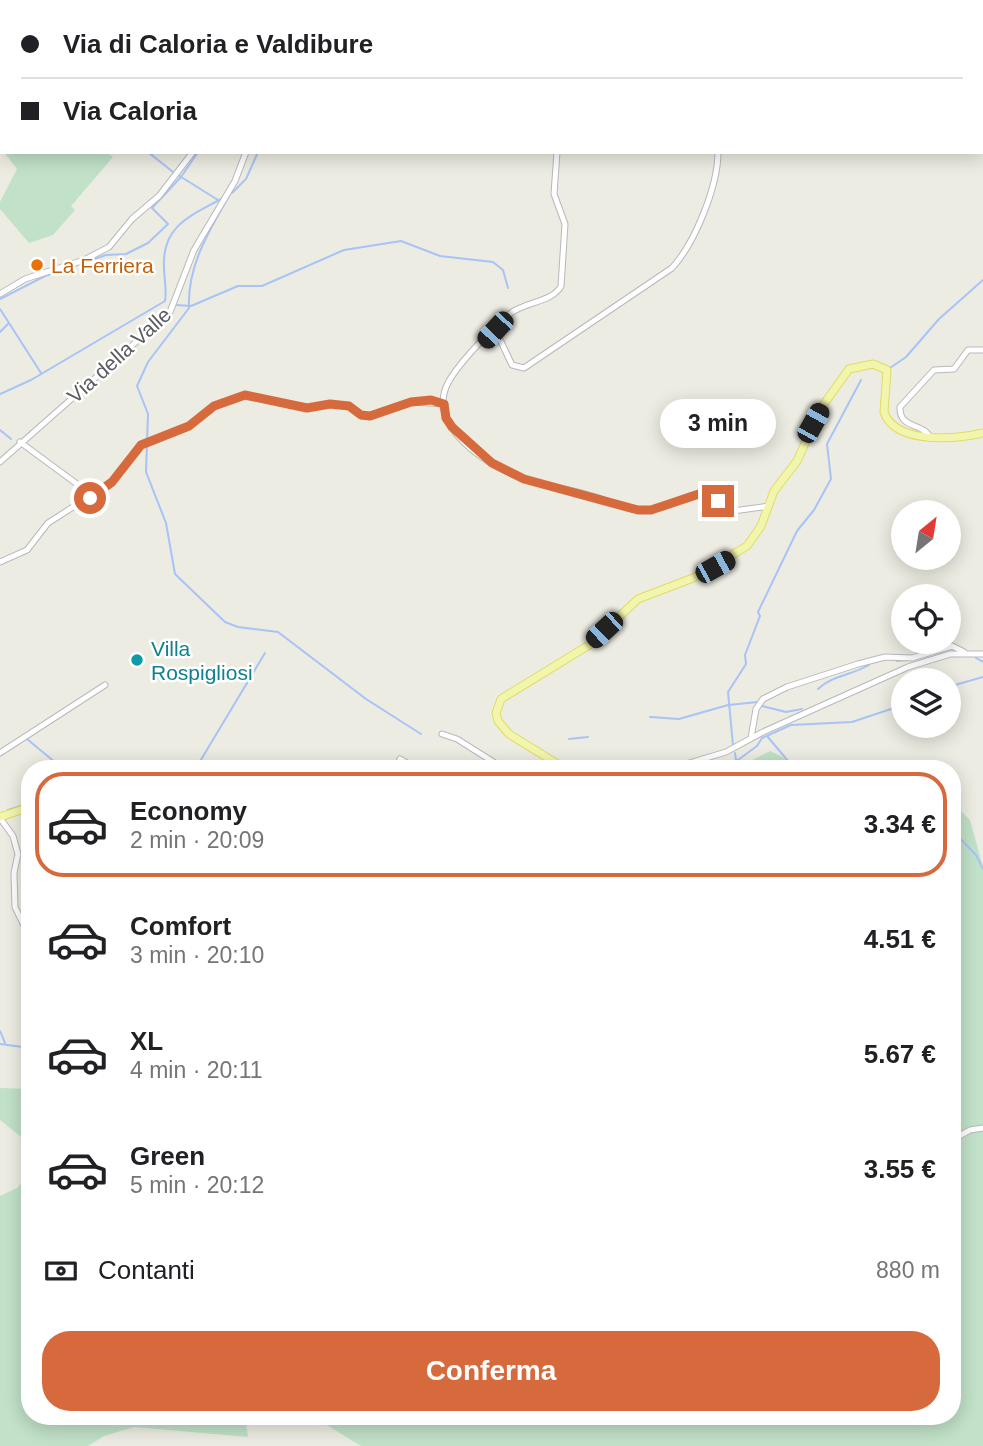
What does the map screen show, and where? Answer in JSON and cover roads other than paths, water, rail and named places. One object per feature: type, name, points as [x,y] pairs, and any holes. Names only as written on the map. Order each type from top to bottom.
[{"type":"main road","points":[[552,760],[502,727],[496,713],[504,695],[589,645],[638,599],[693,578],[737,554],[754,538],[777,487],[797,461],[821,408],[844,375],[854,366],[873,364],[885,367],[889,380],[886,418],[895,427],[930,438],[956,439],[983,433]]},
{"type":"main road","points":[[0,818],[21,810]]},
{"type":"street","points":[[0,294],[25,279],[84,260],[109,247],[132,219],[159,196],[191,154]]},
{"type":"street","name":"Via della Valle","points":[[0,462],[170,312],[194,250],[234,181],[245,154]]},
{"type":"street","points":[[557,154],[554,194],[565,224],[561,286],[555,294],[526,304],[510,314],[448,383],[444,404],[446,418],[476,452],[524,479],[638,510],[651,510],[705,492],[712,494],[726,512],[769,506]]},
{"type":"street","points":[[495,330],[512,365],[524,368],[671,268],[689,245],[718,173],[718,154]]},
{"type":"street","points":[[930,438],[925,430],[907,424],[900,414],[900,407],[934,370],[954,369],[968,350],[983,350]]},
{"type":"street","points":[[0,562],[27,550],[48,523],[112,482],[141,445],[189,426],[214,406],[245,395],[307,408],[330,404],[349,406],[361,415],[370,416],[411,402],[431,400],[444,404]]},
{"type":"street","points":[[20,442],[77,484],[90,498]]},
{"type":"street","points":[[751,738],[756,709],[763,699],[787,687],[885,657],[912,658],[953,646],[964,652]]},
{"type":"street","points":[[700,760],[726,752],[751,738],[908,667],[964,652],[983,654]]},
{"type":"street","points":[[0,752],[105,685]]},
{"type":"street","points":[[442,734],[457,739],[490,760]]},
{"type":"street","points":[[0,818],[13,836],[18,854],[13,873],[15,907],[21,919]]},
{"type":"street","points":[[961,1135],[983,1128]]},
{"type":"waterway","points":[[150,154],[173,172]]},
{"type":"waterway","points":[[0,299],[45,276],[106,255],[126,254],[148,243],[168,224],[152,208],[181,177],[197,154]]},
{"type":"waterway","points":[[232,193],[246,179],[257,154]]},
{"type":"waterway","points":[[178,175],[218,200]]},
{"type":"waterway","points":[[230,194],[201,248],[192,277],[189,308],[148,362],[137,386],[148,414],[146,472],[166,523],[175,574],[225,622],[238,627],[278,632],[366,699],[421,734]]},
{"type":"waterway","points":[[0,394],[31,380],[165,301],[164,267],[168,241],[180,224],[221,199]]},
{"type":"waterway","points":[[176,305],[191,306],[238,286],[262,286],[344,250],[401,241],[440,256],[493,262],[503,270],[508,288]]},
{"type":"waterway","points":[[890,368],[906,357],[939,319],[983,280]]},
{"type":"waterway","points":[[0,309],[41,373]]},
{"type":"waterway","points":[[0,332],[8,324]]},
{"type":"waterway","points":[[733,745],[728,692],[746,664],[745,655],[760,616],[758,612],[797,531],[814,510],[831,479],[827,444],[861,380]]},
{"type":"waterway","points":[[0,430],[11,439]]},
{"type":"waterway","points":[[201,760],[265,653]]},
{"type":"waterway","points":[[976,658],[983,662]]},
{"type":"waterway","points":[[897,661],[906,660]]},
{"type":"waterway","points":[[818,689],[829,681],[869,665]]},
{"type":"waterway","points":[[961,683],[983,677]]},
{"type":"waterway","points":[[650,717],[679,719],[728,705],[758,702]]},
{"type":"waterway","points":[[762,706],[786,712],[802,709]]},
{"type":"waterway","points":[[738,760],[757,746],[762,738],[791,725],[852,722],[891,709]]},
{"type":"waterway","points":[[767,736],[787,760]]},
{"type":"waterway","points":[[569,739],[588,737]]},
{"type":"waterway","points":[[27,739],[52,760]]},
{"type":"waterway","points":[[735,753],[736,760]]},
{"type":"waterway","points":[[8,810],[21,806]]},
{"type":"waterway","points":[[961,839],[976,855],[983,869]]},
{"type":"waterway","points":[[0,1031],[5,1043]]},
{"type":"waterway","points":[[0,1044],[21,1047]]},
{"type":"place","name":"La Ferriera","points":[[37,265]]},
{"type":"place","name":"Villa Rospigliosi","points":[[137,660]]}]
